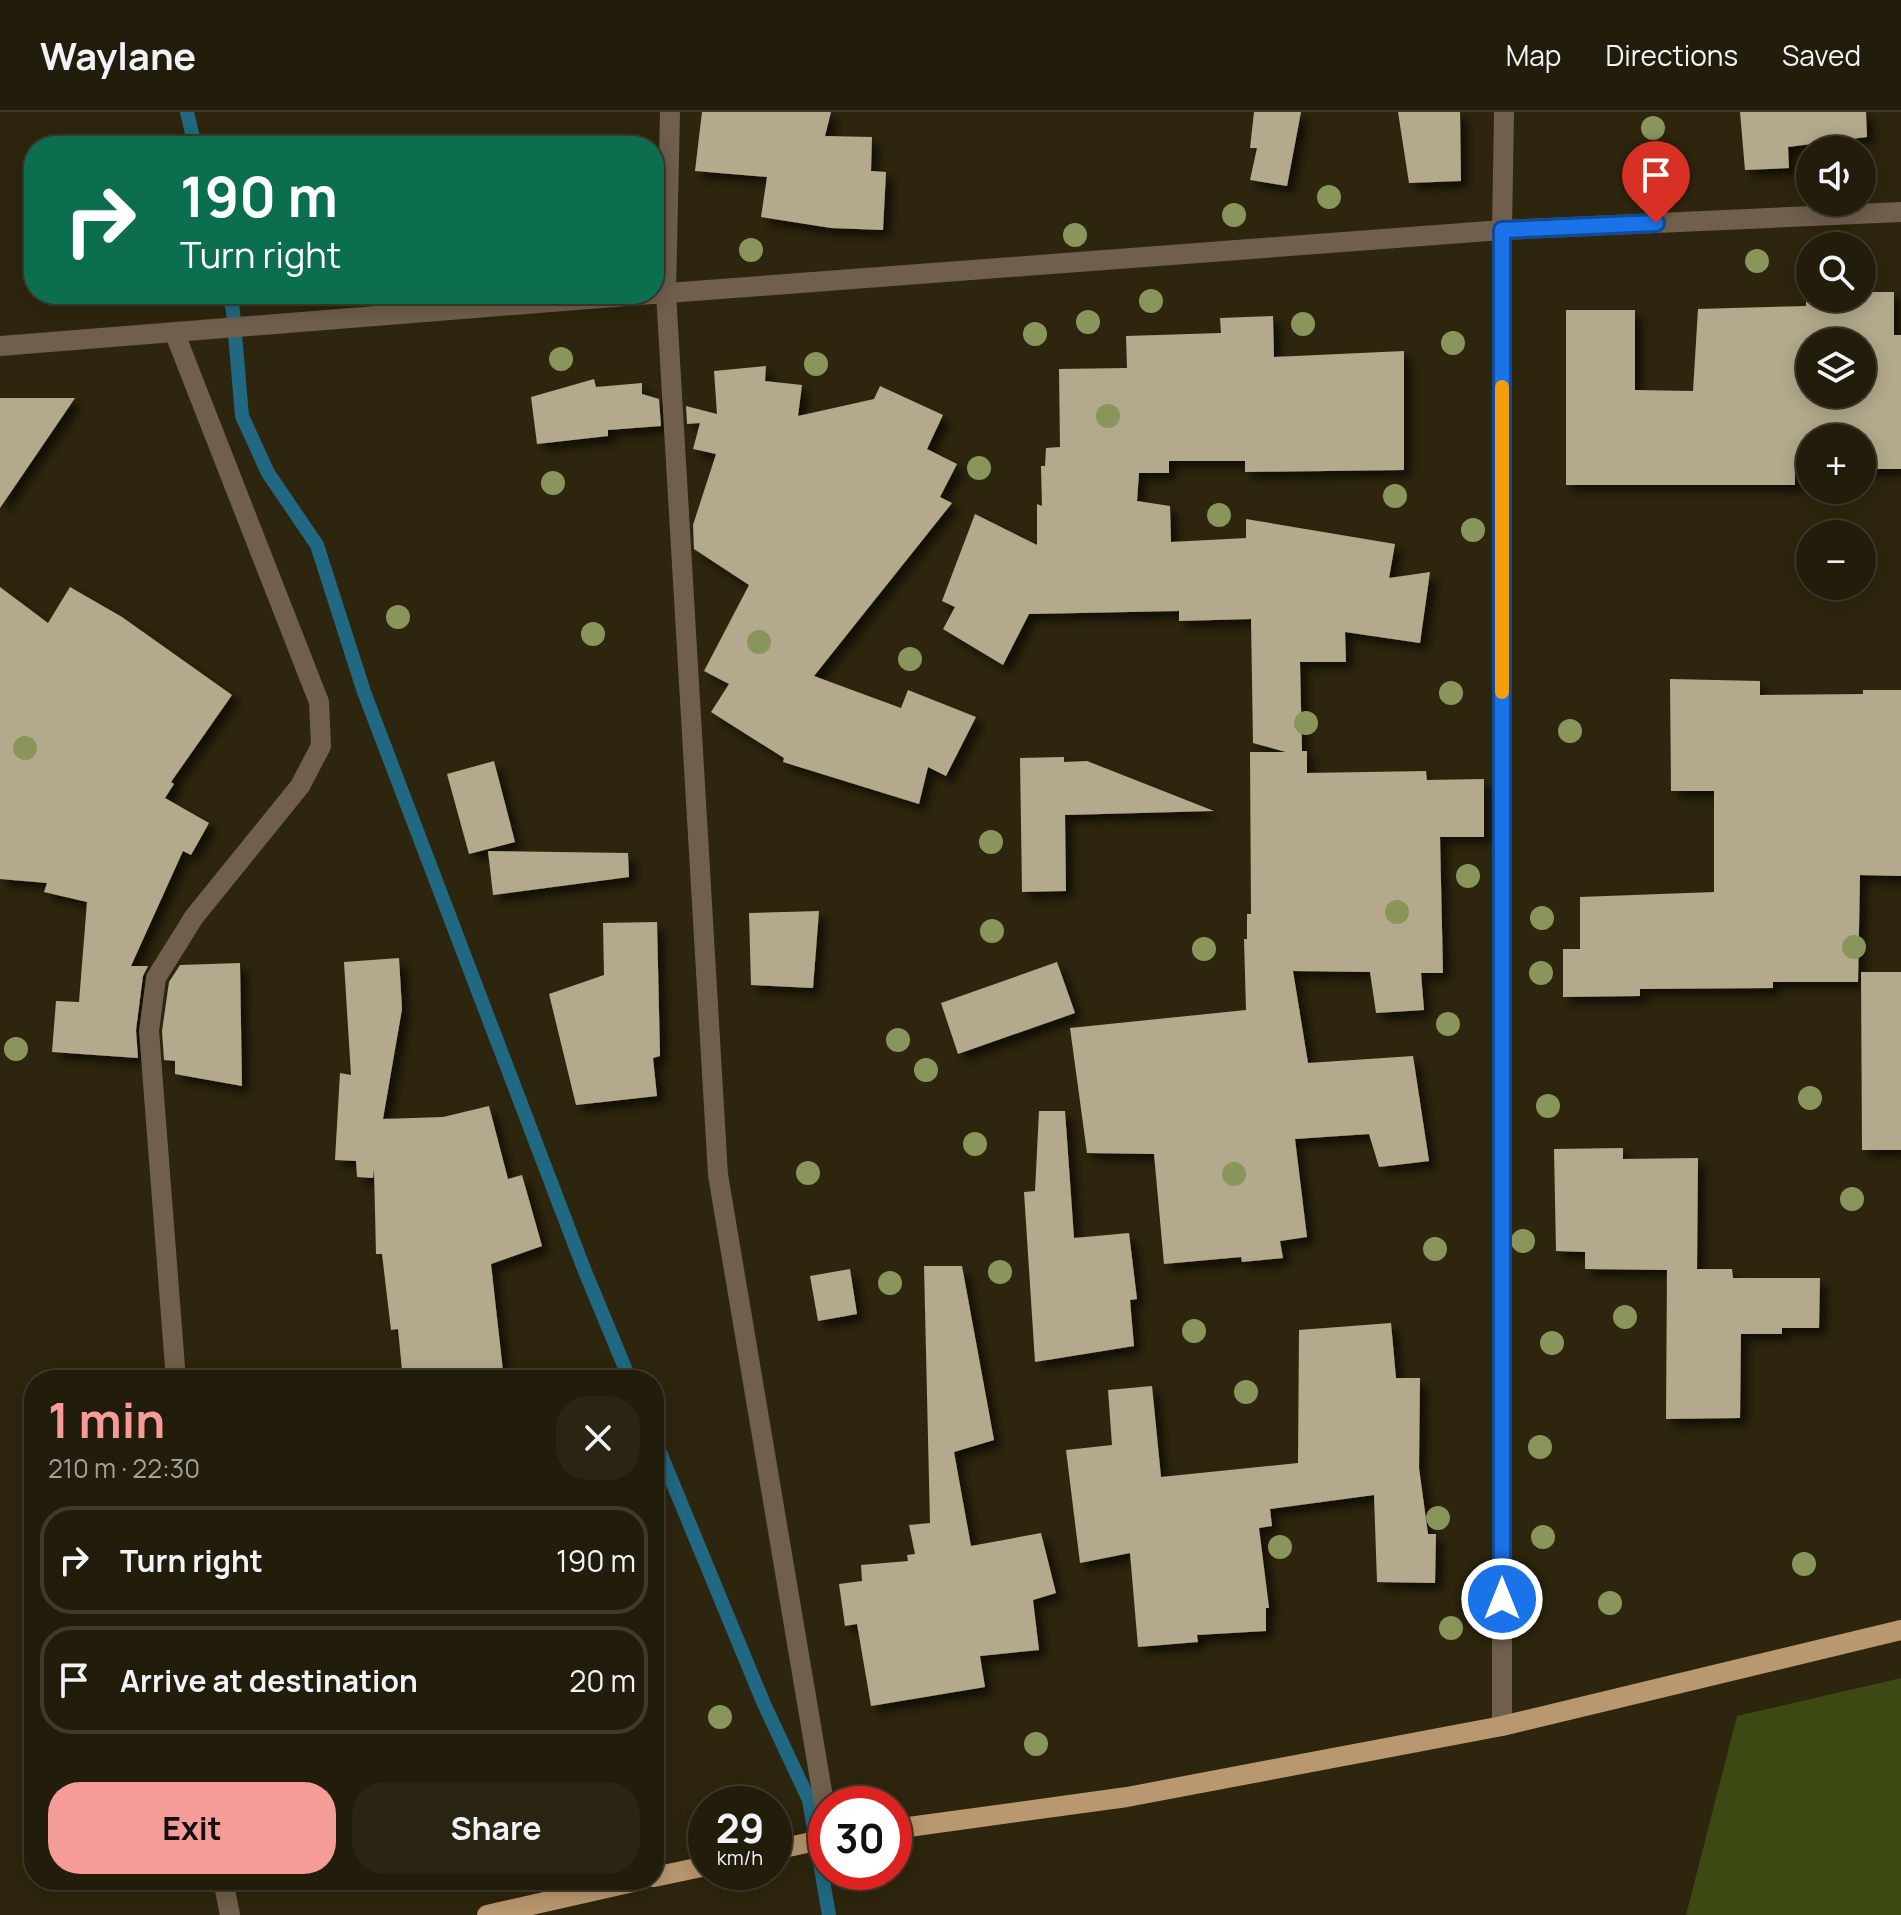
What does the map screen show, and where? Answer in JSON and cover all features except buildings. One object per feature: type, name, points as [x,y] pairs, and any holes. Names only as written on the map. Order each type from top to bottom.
[{"type":"main road","points":[[912,1827],[1127,1797],[1502,1726],[1901,1630]]},
{"type":"main road","points":[[664,1875],[688,1870]]},
{"type":"main road","points":[[487,1915],[598,1890]]},
{"type":"street","points":[[664,196],[670,112]]},
{"type":"street","points":[[1502,1726],[1504,112]]},
{"type":"street","points":[[664,293],[1502,230],[1901,212]]},
{"type":"street","points":[[0,346],[536,304]]},
{"type":"street","points":[[658,304],[718,1175],[821,1786]]},
{"type":"street","points":[[175,334],[319,702],[321,746],[300,786],[194,917],[156,978],[149,1031],[175,1370]]},
{"type":"street","points":[[225,1890],[230,1915]]},
{"type":"green space","points":[[1901,1678],[1901,1915],[1686,1915],[1737,1716]]},
{"type":"waterway","points":[[187,112],[193,136]]},
{"type":"waterway","points":[[231,304],[242,416],[268,473],[317,545],[364,692],[584,1269],[626,1370]]},
{"type":"waterway","points":[[664,1462],[764,1704],[809,1800],[829,1915]]},
{"type":"slow traffic","points":[[1502,387],[1502,692]]},
{"type":"route","points":[[1502,1599],[1502,230],[1656,223]]}]
